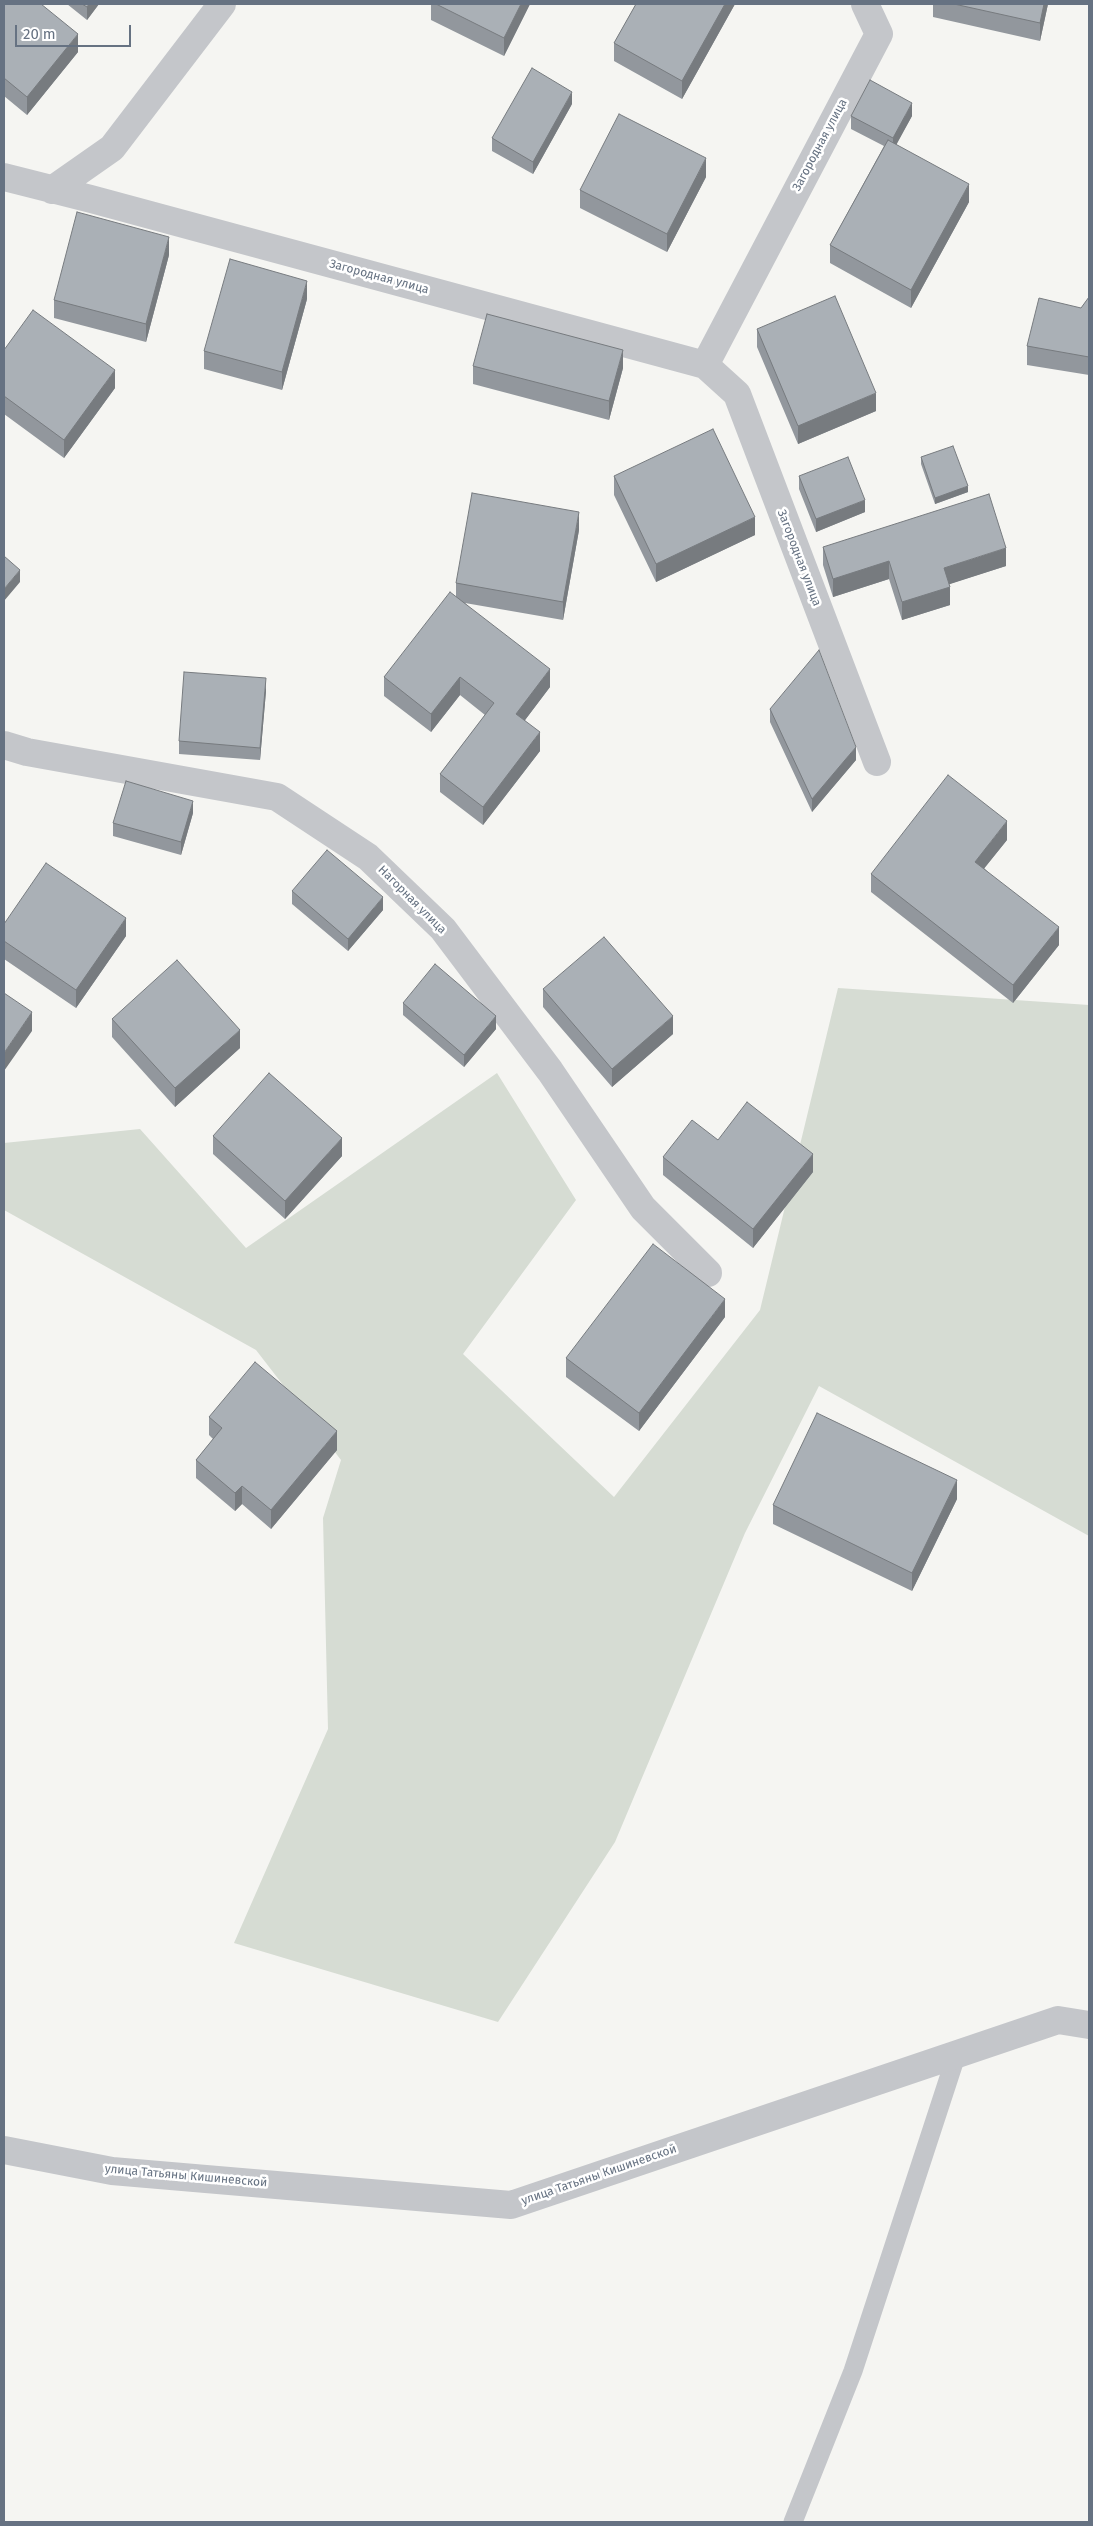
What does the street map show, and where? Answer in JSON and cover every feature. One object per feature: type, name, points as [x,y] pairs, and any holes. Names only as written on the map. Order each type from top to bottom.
[{"type":"street","points":[[52,190],[112,148],[222,4]]},
{"type":"street","name":"Загородная улица","points":[[704,365],[879,34],[864,4]]},
{"type":"street","name":"Загородная улица","points":[[4,177],[704,365],[737,394],[876,762]]},
{"type":"street","name":"Нагорная улица","points":[[4,745],[27,752],[277,797],[368,857],[443,929],[550,1071],[643,1208],[708,1273]]},
{"type":"street","name":"улица Татьяны Кишиневской","points":[[4,2150],[112,2170],[511,2205],[1058,2020],[1089,2025]]},
{"type":"lane","points":[[793,2522],[854,2371],[957,2053]]},
{"type":"shaded area","points":[[838,988],[1089,1005],[1089,1536],[819,1386],[745,1533],[615,1842],[498,2022],[234,1943],[328,1729],[323,1518],[341,1460],[256,1350],[4,1210],[4,1143],[140,1129],[246,1248],[497,1073],[576,1200],[463,1354],[614,1497],[760,1310]]},
{"type":"building","points":[[4,4],[41,4],[78,34],[27,97],[4,78]]},
{"type":"building","points":[[436,4],[521,4],[504,38]]},
{"type":"building","points":[[636,4],[725,4],[682,81],[614,43]]},
{"type":"building","points":[[954,4],[1044,4],[1040,23]]},
{"type":"building","points":[[532,68],[572,92],[533,162],[492,138]]},
{"type":"building","points":[[870,80],[912,103],[893,138],[851,116]]},
{"type":"building","points":[[619,114],[706,158],[667,234],[580,190]]},
{"type":"building","points":[[888,140],[969,184],[911,290],[830,245]]},
{"type":"building","points":[[77,212],[169,237],[146,324],[54,300]]},
{"type":"building","points":[[230,259],[307,281],[282,372],[204,351]]},
{"type":"building","points":[[835,296],[876,393],[798,426],[757,329]]},
{"type":"building","points":[[1089,297],[1089,357],[1027,346],[1039,298],[1081,308]]},
{"type":"building","points":[[33,310],[115,370],[64,440],[4,396],[4,350]]},
{"type":"building","points":[[487,314],[623,350],[609,401],[473,366]]},
{"type":"building","points":[[713,429],[755,517],[656,564],[614,476]]},
{"type":"building","points":[[953,446],[968,486],[935,498],[921,457]]},
{"type":"building","points":[[848,457],[865,500],[816,519],[799,476]]},
{"type":"building","points":[[472,493],[579,512],[563,602],[456,583]]},
{"type":"building","points":[[989,494],[1006,548],[944,568],[950,587],[902,602],[889,561],[833,579],[823,547]]},
{"type":"building","points":[[4,556],[20,570],[4,589]]},
{"type":"building","points":[[450,592],[550,669],[516,714],[540,732],[483,807],[440,774],[494,703],[460,677],[431,714],[384,677]]},
{"type":"building","points":[[819,650],[856,747],[812,799],[770,709]]},
{"type":"building","points":[[184,672],[266,678],[260,748],[179,741]]},
{"type":"building","points":[[948,775],[1007,821],[975,862],[1059,927],[1013,985],[871,874]]},
{"type":"building","points":[[126,781],[193,801],[181,842],[113,823]]},
{"type":"building","points":[[327,850],[383,897],[348,939],[292,891]]},
{"type":"building","points":[[46,863],[126,918],[76,990],[4,941],[4,924]]},
{"type":"building","points":[[604,937],[673,1016],[612,1069],[543,989]]},
{"type":"building","points":[[177,960],[240,1030],[175,1088],[112,1019]]},
{"type":"building","points":[[435,964],[496,1016],[464,1055],[403,1003]]},
{"type":"building","points":[[4,993],[32,1012],[4,1053]]},
{"type":"building","points":[[269,1073],[342,1138],[285,1201],[213,1136]]},
{"type":"building","points":[[747,1102],[813,1154],[753,1229],[663,1157],[692,1120],[718,1140]]},
{"type":"building","points":[[653,1244],[725,1299],[639,1413],[566,1358]]},
{"type":"building","points":[[255,1362],[337,1431],[271,1510],[242,1486],[235,1493],[196,1460],[222,1428],[209,1417]]},
{"type":"building","points":[[817,1413],[957,1480],[912,1573],[773,1505]]}]
